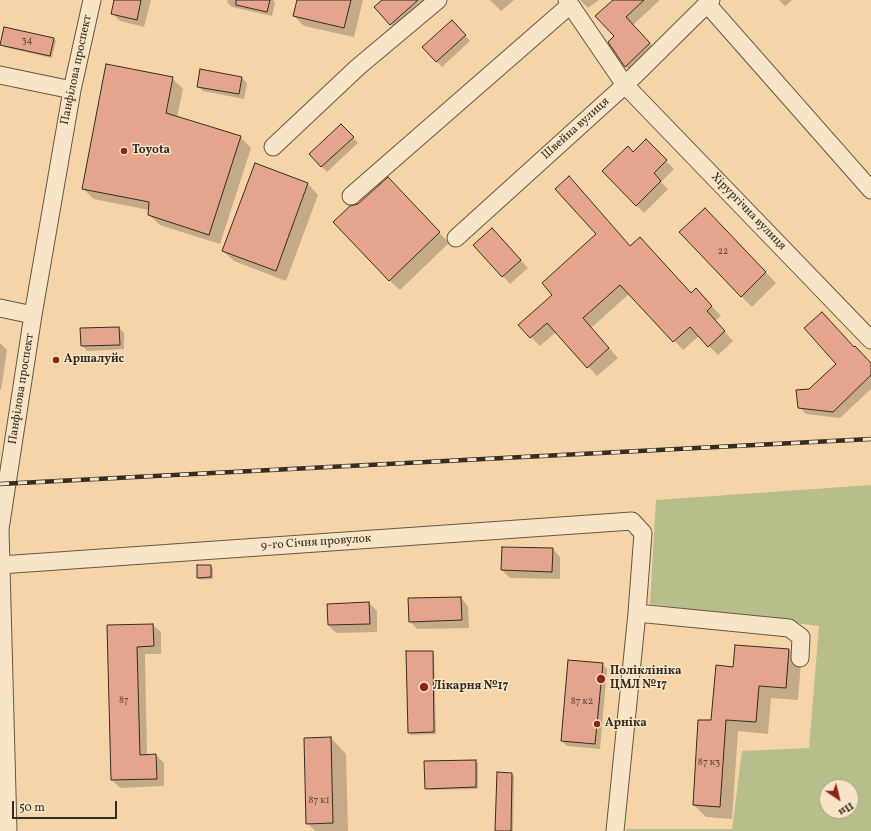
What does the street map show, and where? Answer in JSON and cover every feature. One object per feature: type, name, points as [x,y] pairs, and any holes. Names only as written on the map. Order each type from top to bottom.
[{"type":"street","name":"Панфілова проспект","points":[[8,831],[3,770],[0,529],[33,315],[72,90],[92,0]]},
{"type":"street","points":[[273,147],[358,68],[438,0]]},
{"type":"street","points":[[351,196],[568,2],[625,85]]},
{"type":"street","points":[[709,2],[871,190]]},
{"type":"street","name":"Швейна вулиця","points":[[456,238],[625,85],[709,2]]},
{"type":"street","points":[[0,75],[72,90]]},
{"type":"street","name":"Хірургічна вулиця","points":[[625,85],[871,340]]},
{"type":"street","points":[[0,308],[33,315]]},
{"type":"street","name":"9-го Січня провулок","points":[[0,565],[632,520],[643,533],[637,613]]},
{"type":"street","points":[[615,831],[637,613],[789,628],[801,637],[800,658]]},
{"type":"green space","points":[[871,485],[871,831],[626,831],[626,829],[732,829],[742,751],[809,748],[819,626],[650,604],[656,500]]},
{"type":"building","points":[[114,0],[141,0],[137,20],[111,14]]},
{"type":"building","points":[[236,0],[270,0],[267,12],[236,5]]},
{"type":"building","points":[[297,0],[351,0],[344,28],[293,16]]},
{"type":"building","points":[[382,0],[418,0],[390,25],[374,7]]},
{"type":"building","points":[[613,0],[644,0],[626,17],[650,43],[625,67],[608,42],[614,36],[595,16]]},
{"type":"building","points":[[452,20],[466,35],[436,62],[422,47]]},
{"type":"building","points":[[4,27],[54,38],[50,56],[0,45]]},
{"type":"building","name":"Toyota","points":[[106,64],[173,77],[166,113],[241,136],[209,235],[148,215],[149,202],[82,189]]},
{"type":"building","points":[[200,69],[242,77],[239,94],[197,87]]},
{"type":"building","points":[[341,124],[354,137],[321,167],[309,154]]},
{"type":"building","points":[[646,139],[667,160],[654,173],[661,181],[636,206],[602,171],[628,146],[633,152]]},
{"type":"building","points":[[255,163],[308,183],[276,271],[222,251]]},
{"type":"building","points":[[569,176],[630,246],[640,237],[691,293],[696,288],[712,306],[707,311],[725,331],[708,347],[690,327],[673,342],[620,285],[583,318],[609,348],[587,368],[547,323],[530,338],[518,325],[552,295],[542,283],[596,234],[555,189]]},
{"type":"building","points":[[388,177],[440,232],[389,281],[333,222],[350,206],[358,204]]},
{"type":"building","points":[[705,208],[766,272],[741,297],[679,232]]},
{"type":"building","points":[[492,228],[521,260],[502,277],[473,245]]},
{"type":"building","points":[[822,312],[871,363],[871,375],[833,412],[798,408],[796,390],[809,389],[836,364],[804,328]]},
{"type":"building","points":[[119,327],[120,345],[81,346],[80,328]]},
{"type":"building","points":[[502,547],[553,548],[552,572],[501,570]]},
{"type":"building","points":[[197,565],[211,565],[211,577],[197,578]]},
{"type":"building","points":[[461,597],[462,620],[409,622],[408,598]]},
{"type":"building","points":[[369,602],[370,624],[328,625],[327,604]]},
{"type":"building","points":[[153,624],[154,646],[137,647],[140,755],[156,754],[157,779],[111,780],[107,625]]},
{"type":"building","points":[[735,645],[789,649],[786,688],[759,686],[756,722],[726,720],[720,807],[693,805],[698,720],[711,720],[716,665],[733,667]]},
{"type":"building","points":[[406,651],[433,651],[434,732],[408,733]]},
{"type":"building","points":[[568,660],[603,663],[595,744],[561,741]]},
{"type":"building","points":[[331,737],[333,823],[306,824],[304,738]]},
{"type":"building","points":[[476,760],[476,787],[425,789],[424,761]]},
{"type":"building","points":[[497,772],[512,773],[511,831],[495,831]]},
{"type":"railway","points":[[0,484],[871,439]]},
{"type":"place","name":"Toyota","points":[[124,151]]},
{"type":"place","name":"Аршалуйс","points":[[56,360]]},
{"type":"place","name":"Поліклініка ЦМЛ №17","points":[[601,679]]},
{"type":"place","name":"Лікарня №17","points":[[424,687]]},
{"type":"place","name":"Арніка","points":[[597,724]]}]
